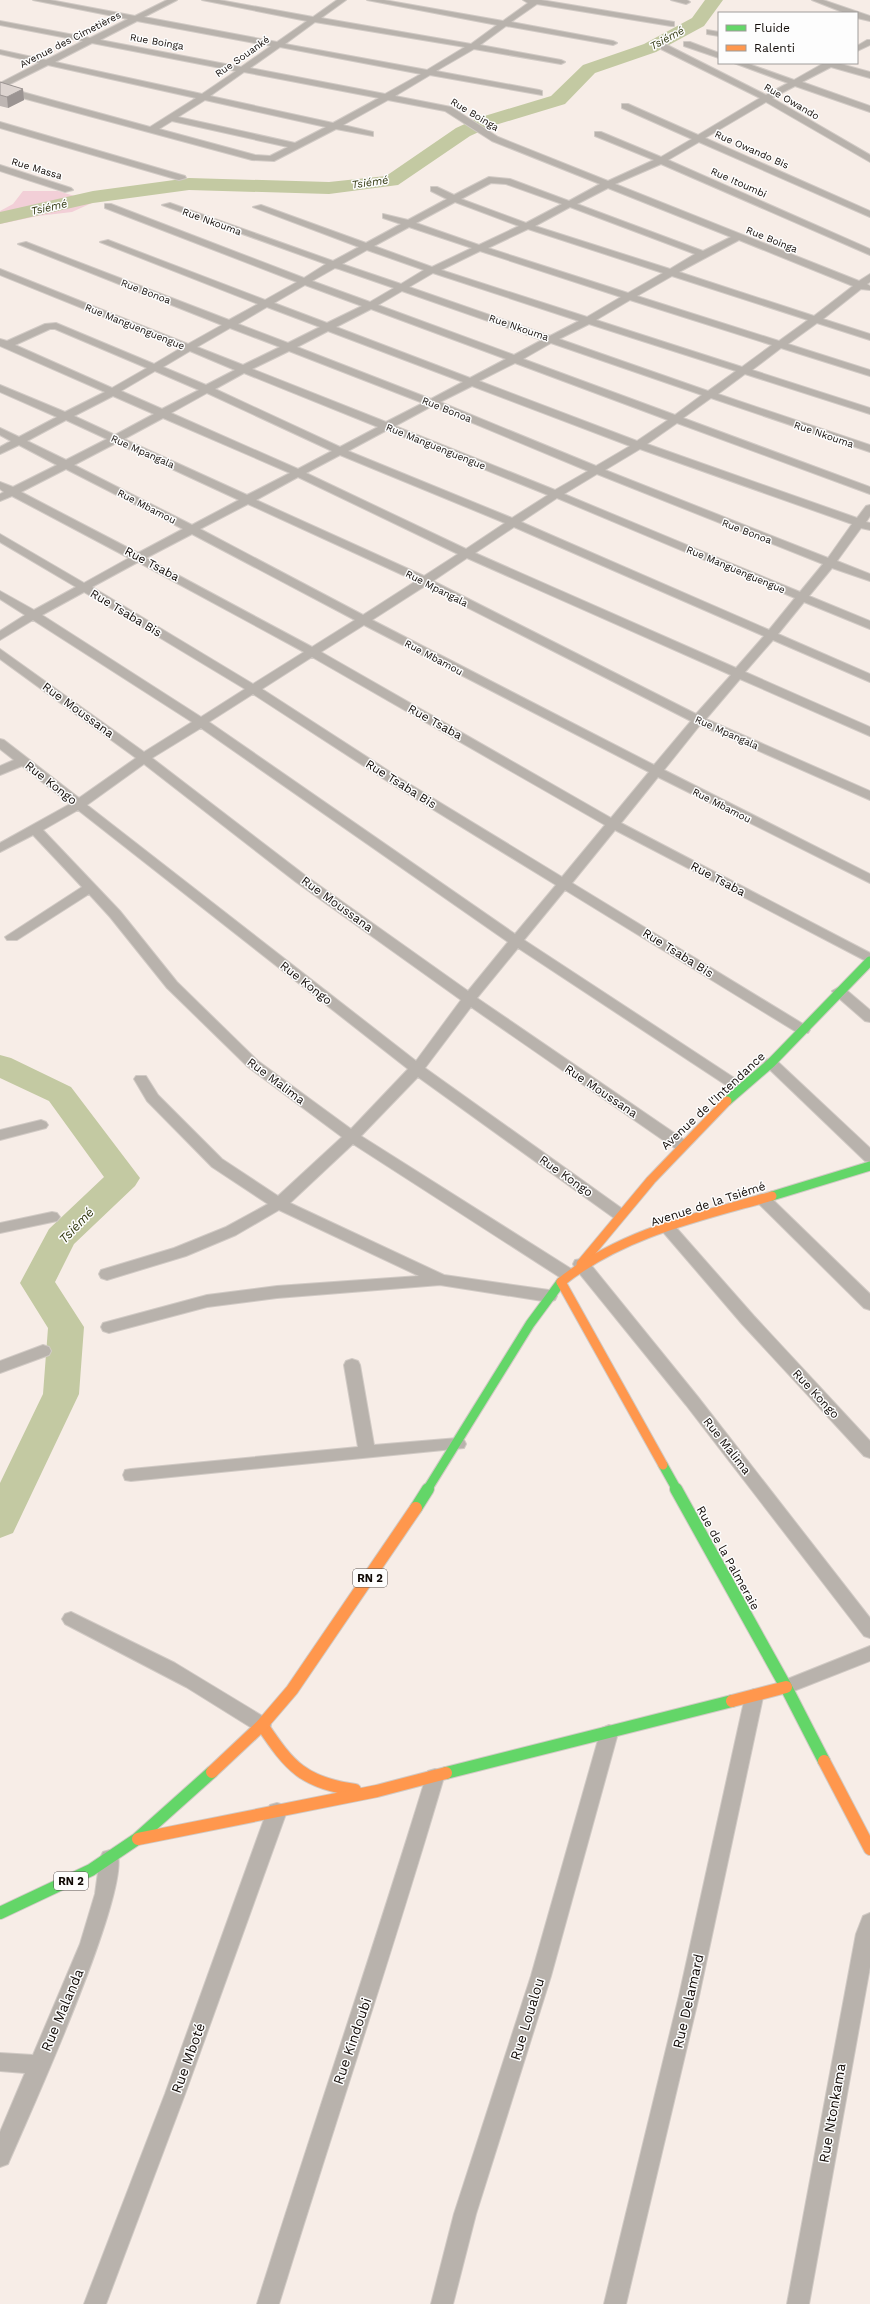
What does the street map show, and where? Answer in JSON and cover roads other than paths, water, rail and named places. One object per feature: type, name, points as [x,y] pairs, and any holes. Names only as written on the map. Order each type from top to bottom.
[{"type":"main road","name":"Avenue de l'Intendance","points":[[581,1264],[619,1214],[682,1145],[740,1088],[771,1063],[870,960]]},
{"type":"main road","name":"Avenue de la Tsiémé","points":[[564,1278],[581,1264],[605,1251],[668,1228],[870,1166]]},
{"type":"main road","name":"RN 2","points":[[0,1913],[69,1882],[110,1858],[137,1839],[184,1799],[262,1725],[292,1690],[326,1643],[458,1444],[513,1351],[549,1296],[564,1278]]},
{"type":"main road","name":"Rue de la Palmeraie","points":[[564,1278],[786,1687],[870,1849]]},
{"type":"main road","name":"RN 2","points":[[137,1839],[377,1791],[754,1697],[786,1687]]},
{"type":"main road","points":[[262,1725],[290,1765],[303,1777],[343,1790],[377,1791]]},
{"type":"street","points":[[37,0],[280,43],[539,93]]},
{"type":"street","name":"Avenue des Cimetières","points":[[0,88],[91,40],[172,0]]},
{"type":"street","points":[[206,0],[313,20],[474,46],[561,62]]},
{"type":"street","name":"Rue Souanké","points":[[153,129],[205,96],[342,0]]},
{"type":"street","points":[[371,0],[613,43]]},
{"type":"street","points":[[0,88],[263,159],[279,156],[388,97],[474,46],[533,0],[671,24]]},
{"type":"street","points":[[676,0],[686,2]]},
{"type":"street","points":[[816,0],[849,12]]},
{"type":"street","points":[[858,15],[870,20]]},
{"type":"street","name":"Rue Boinga","points":[[0,23],[243,68],[448,109],[495,139],[865,287]]},
{"type":"street","points":[[710,32],[718,34]]},
{"type":"street","points":[[687,44],[718,56]]},
{"type":"street","name":"Rue Owando","points":[[664,48],[766,98],[870,159]]},
{"type":"street","points":[[0,52],[336,125],[370,134]]},
{"type":"street","points":[[741,64],[870,109]]},
{"type":"street","points":[[0,498],[116,439],[244,369],[370,306],[432,270],[527,226],[608,184],[660,161],[766,98],[796,84],[828,64]]},
{"type":"street","points":[[833,64],[870,75]]},
{"type":"street","name":"Rue Owando Bis","points":[[625,106],[870,214]]},
{"type":"street","points":[[170,118],[296,146]]},
{"type":"street","points":[[0,125],[182,178]]},
{"type":"street","name":"Rue Itoumbi","points":[[598,134],[870,252]]},
{"type":"street","name":"Rue Massa","points":[[0,168],[68,190]]},
{"type":"street","points":[[0,451],[18,440],[112,392],[334,264],[489,180],[499,179],[703,254]]},
{"type":"street","points":[[434,189],[454,199],[527,226],[870,337]]},
{"type":"street","name":"Rue Nkouma","points":[[167,205],[553,339],[709,395],[870,449]]},
{"type":"street","points":[[108,206],[304,282],[870,491]]},
{"type":"street","points":[[258,207],[432,270],[870,411]]},
{"type":"street","points":[[386,216],[407,225],[870,373]]},
{"type":"street","points":[[0,636],[32,616],[139,557],[433,403],[471,381],[590,320],[703,254],[738,237]]},
{"type":"street","points":[[104,242],[266,303],[327,328],[639,445],[864,524]]},
{"type":"street","name":"Rue Bonoa","points":[[23,244],[289,346],[596,470],[870,578]]},
{"type":"street","name":"Rue Manguenguengue","points":[[0,272],[556,494],[870,625]]},
{"type":"street","points":[[0,848],[78,805],[144,758],[202,723],[311,652],[425,581],[556,494],[639,445],[816,319],[865,287],[870,277]]},
{"type":"street","points":[[5,347],[52,326],[206,389],[340,451],[514,523],[632,576],[772,634],[870,678]]},
{"type":"street","points":[[5,347],[163,413],[298,473],[466,553],[870,732]]},
{"type":"street","name":"Rue Mpangala","points":[[0,388],[116,439],[425,581],[698,720],[870,796]]},
{"type":"street","name":"Rue Mbamou","points":[[0,431],[657,772],[870,879]]},
{"type":"street","name":"Rue Tsaba","points":[[0,485],[139,557],[311,652],[613,824],[870,960]]},
{"type":"street","points":[[107,1274],[180,1252],[231,1231],[279,1204],[352,1137],[417,1069],[516,941],[565,884],[698,720],[772,634],[800,597],[864,524],[870,508]]},
{"type":"street","name":"Rue Tsaba Bis","points":[[0,537],[254,689],[394,780],[803,1030]]},
{"type":"street","points":[[0,594],[32,616],[202,723],[516,941],[740,1088]]},
{"type":"street","name":"Rue Moussana","points":[[0,653],[144,758],[301,879],[469,1000],[682,1145]]},
{"type":"street","name":"Rue Kongo","points":[[0,743],[417,1069],[619,1214]]},
{"type":"street","points":[[0,771],[23,761]]},
{"type":"street","name":"Rue Malima","points":[[36,829],[91,887],[172,985],[253,1064],[352,1137],[564,1278]]},
{"type":"street","points":[[12,937],[91,887]]},
{"type":"street","points":[[839,991],[870,1018]]},
{"type":"street","points":[[771,1063],[870,1157]]},
{"type":"street","points":[[141,1079],[152,1098],[217,1164],[279,1204],[441,1280]]},
{"type":"street","points":[[0,1135],[41,1125]]},
{"type":"street","points":[[764,1199],[870,1304]]},
{"type":"street","points":[[0,1228],[52,1217]]},
{"type":"street","name":"Rue Kongo","points":[[668,1228],[748,1320],[870,1452]]},
{"type":"street","name":"Rue Malima","points":[[581,1264],[692,1401],[870,1631]]},
{"type":"street","points":[[109,1327],[207,1301],[292,1291],[441,1280],[549,1296]]},
{"type":"street","points":[[0,1367],[43,1351]]},
{"type":"street","points":[[352,1365],[367,1450]]},
{"type":"street","points":[[131,1475],[272,1463],[367,1450],[458,1444]]},
{"type":"street","points":[[71,1619],[185,1676],[224,1698],[262,1725]]},
{"type":"street","points":[[786,1687],[870,1653]]},
{"type":"street","name":"Rue Delamard","points":[[615,2304],[689,1996],[754,1697]]},
{"type":"street","name":"Rue Loualou","points":[[442,2304],[465,2214],[541,1976],[609,1733]]},
{"type":"street","name":"Rue Kindoubi","points":[[268,2304],[317,2146],[390,1928],[435,1777]]},
{"type":"street","name":"Rue Mboté","points":[[95,2304],[175,2094],[277,1811]]},
{"type":"street","name":"Rue Malanda","points":[[0,2157],[96,1927],[105,1894],[110,1858]]},
{"type":"street","name":"Rue Ntonkama","points":[[798,2304],[864,1942],[870,1922]]},
{"type":"street","points":[[0,2062],[39,2065]]},
{"type":"waterway","name":"Tsiémé","points":[[0,218],[93,197],[189,184],[329,188],[391,181],[463,132],[485,122],[558,100],[589,69],[650,48],[698,22],[714,0]]},
{"type":"waterway","name":"Tsiémé","points":[[0,1065],[60,1094],[123,1178],[61,1237],[37,1283],[66,1327],[61,1394],[0,1523]]}]
